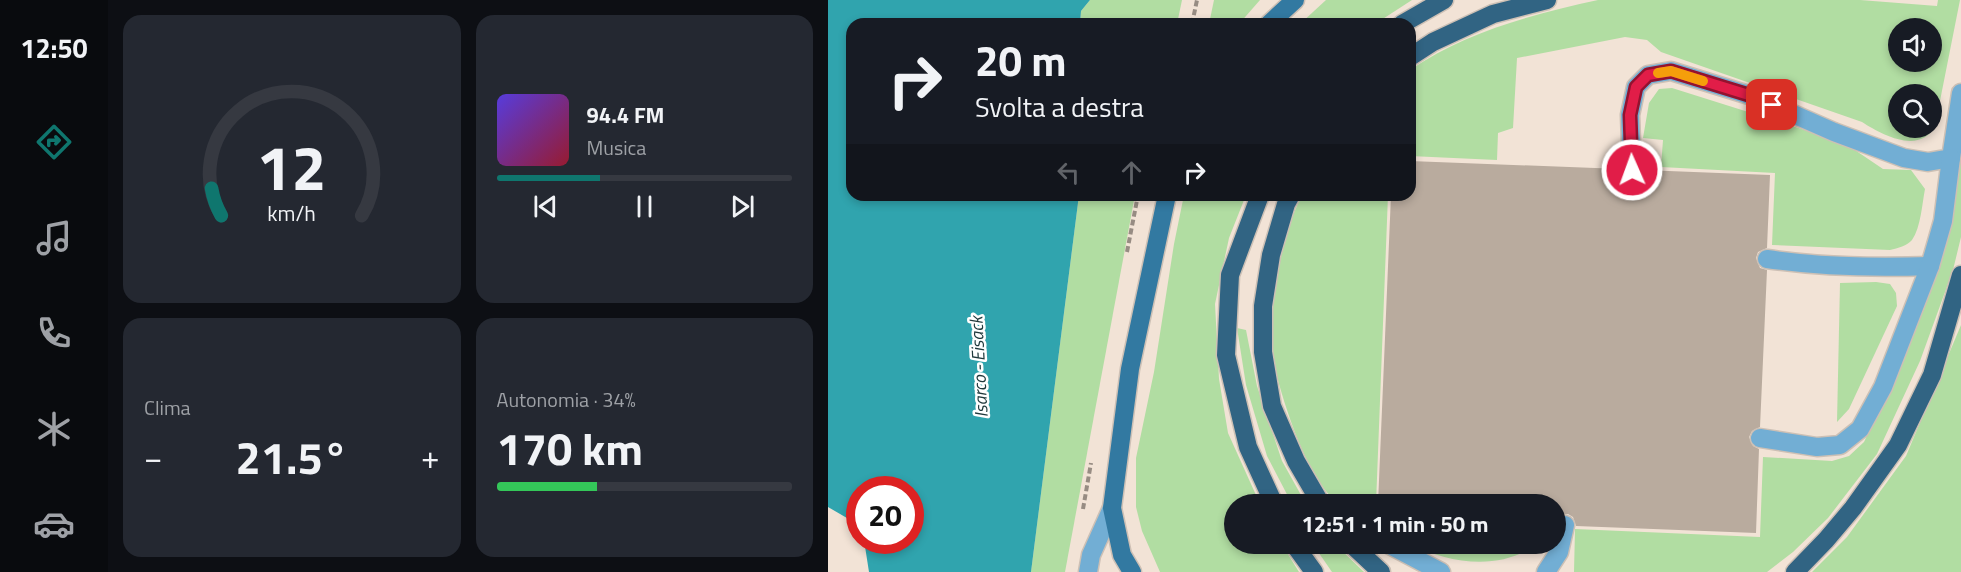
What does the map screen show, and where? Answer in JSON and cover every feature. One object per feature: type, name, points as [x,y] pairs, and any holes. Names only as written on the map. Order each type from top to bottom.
[{"type":"highway","points":[[1412,18],[1444,0]]},
{"type":"highway","points":[[1416,53],[1433,42],[1493,14],[1547,0]]},
{"type":"highway","points":[[1258,201],[1230,275],[1226,355],[1248,447],[1269,494]]},
{"type":"highway","points":[[1288,201],[1271,255],[1263,306],[1263,352],[1272,406],[1296,461],[1315,494]]},
{"type":"highway","points":[[1795,572],[1846,516],[1898,445],[1932,375],[1961,275]]},
{"type":"highway","points":[[1301,554],[1314,572]]},
{"type":"highway","points":[[1362,554],[1381,572]]},
{"type":"main road","points":[[1275,18],[1294,0]]},
{"type":"main road","points":[[1132,572],[1122,555],[1112,508],[1130,369],[1166,201]]},
{"type":"street","points":[[1632,170],[1630,115],[1636,87],[1648,75],[1671,71],[1752,96],[1834,132],[1904,158],[1928,162],[1951,158]]},
{"type":"street","points":[[1760,438],[1817,447],[1840,445],[1860,429],[1883,387],[1930,266],[1943,221],[1961,93]]},
{"type":"street","points":[[1767,259],[1807,265],[1930,266]]},
{"type":"street","points":[[1088,572],[1091,555],[1112,508]]},
{"type":"street","points":[[1407,554],[1441,572]]},
{"type":"street","points":[[1546,572],[1558,554]]},
{"type":"path","points":[[1193,18],[1197,0]]},
{"type":"green space","points":[[1090,0],[1182,0],[1178,18],[1080,18],[1081,11]]},
{"type":"green space","points":[[1214,0],[1260,0],[1244,18],[1210,18]]},
{"type":"green space","points":[[1326,0],[1412,0],[1384,18],[1306,18]]},
{"type":"green space","points":[[1598,0],[1860,0],[1937,6],[1938,0],[1960,0],[1942,91],[1942,84],[1888,84],[1888,136],[1862,122],[1661,52],[1647,40],[1625,37],[1517,58],[1513,128],[1498,133],[1497,160],[1416,156],[1416,66],[1454,45],[1501,26]]},
{"type":"green space","points":[[1672,88],[1843,142],[1883,169],[1911,170],[1925,189],[1919,222],[1912,240],[1890,250],[1772,245],[1775,173],[1661,167],[1663,140],[1643,138],[1649,103],[1659,89]]},
{"type":"green space","points":[[1893,138],[1922,138],[1911,141]]},
{"type":"green space","points":[[1961,154],[1961,237],[1953,270],[1920,361],[1877,454],[1828,518],[1793,552],[1767,572],[1574,572],[1575,529],[1760,537],[1763,457],[1832,461],[1849,456],[1864,442],[1907,352],[1938,267]]},
{"type":"green space","points":[[1078,201],[1134,201],[1065,572],[1031,572]]},
{"type":"green space","points":[[1183,201],[1244,201],[1229,238],[1215,304],[1219,379],[1228,433],[1255,494],[1224,494],[1224,554],[1288,554],[1299,572],[1160,572],[1142,531],[1136,507],[1136,458],[1154,372]]},
{"type":"green space","points":[[1299,201],[1388,201],[1376,494],[1329,494],[1308,462],[1288,414],[1275,370],[1271,339],[1274,277],[1281,246]]},
{"type":"green space","points":[[1840,283],[1890,284],[1896,293],[1897,306],[1849,409],[1837,422]]},
{"type":"green space","points":[[1961,325],[1961,572],[1812,572],[1847,537],[1906,456]]},
{"type":"green space","points":[[1237,328],[1246,330],[1257,386],[1282,461],[1300,494],[1287,494],[1267,456],[1246,385]]},
{"type":"green space","points":[[1320,554],[1345,554],[1364,572],[1332,572]]},
{"type":"green space","points":[[1436,554],[1518,554],[1508,558],[1475,562]]},
{"type":"water","name":"Isarco - Eisack","points":[[828,0],[1090,0],[1081,11],[1080,18],[846,18],[846,201],[1078,201],[1031,572],[869,572],[866,554],[924,554],[924,476],[846,476],[846,517],[828,507]]},
{"type":"building","points":[[1416,161],[1621,169],[1623,176],[1632,181],[1638,179],[1643,170],[1770,175],[1767,248],[1758,252],[1756,258],[1760,268],[1767,270],[1760,427],[1752,431],[1749,437],[1753,446],[1759,449],[1756,533],[1576,526],[1573,517],[1566,514],[1566,494],[1378,494],[1391,201],[1416,201]]},
{"type":"slow traffic","points":[[1658,73],[1671,71],[1703,81]]},
{"type":"route","points":[[1632,170],[1630,115],[1636,87],[1648,75],[1671,71],[1752,96],[1772,105]]}]
